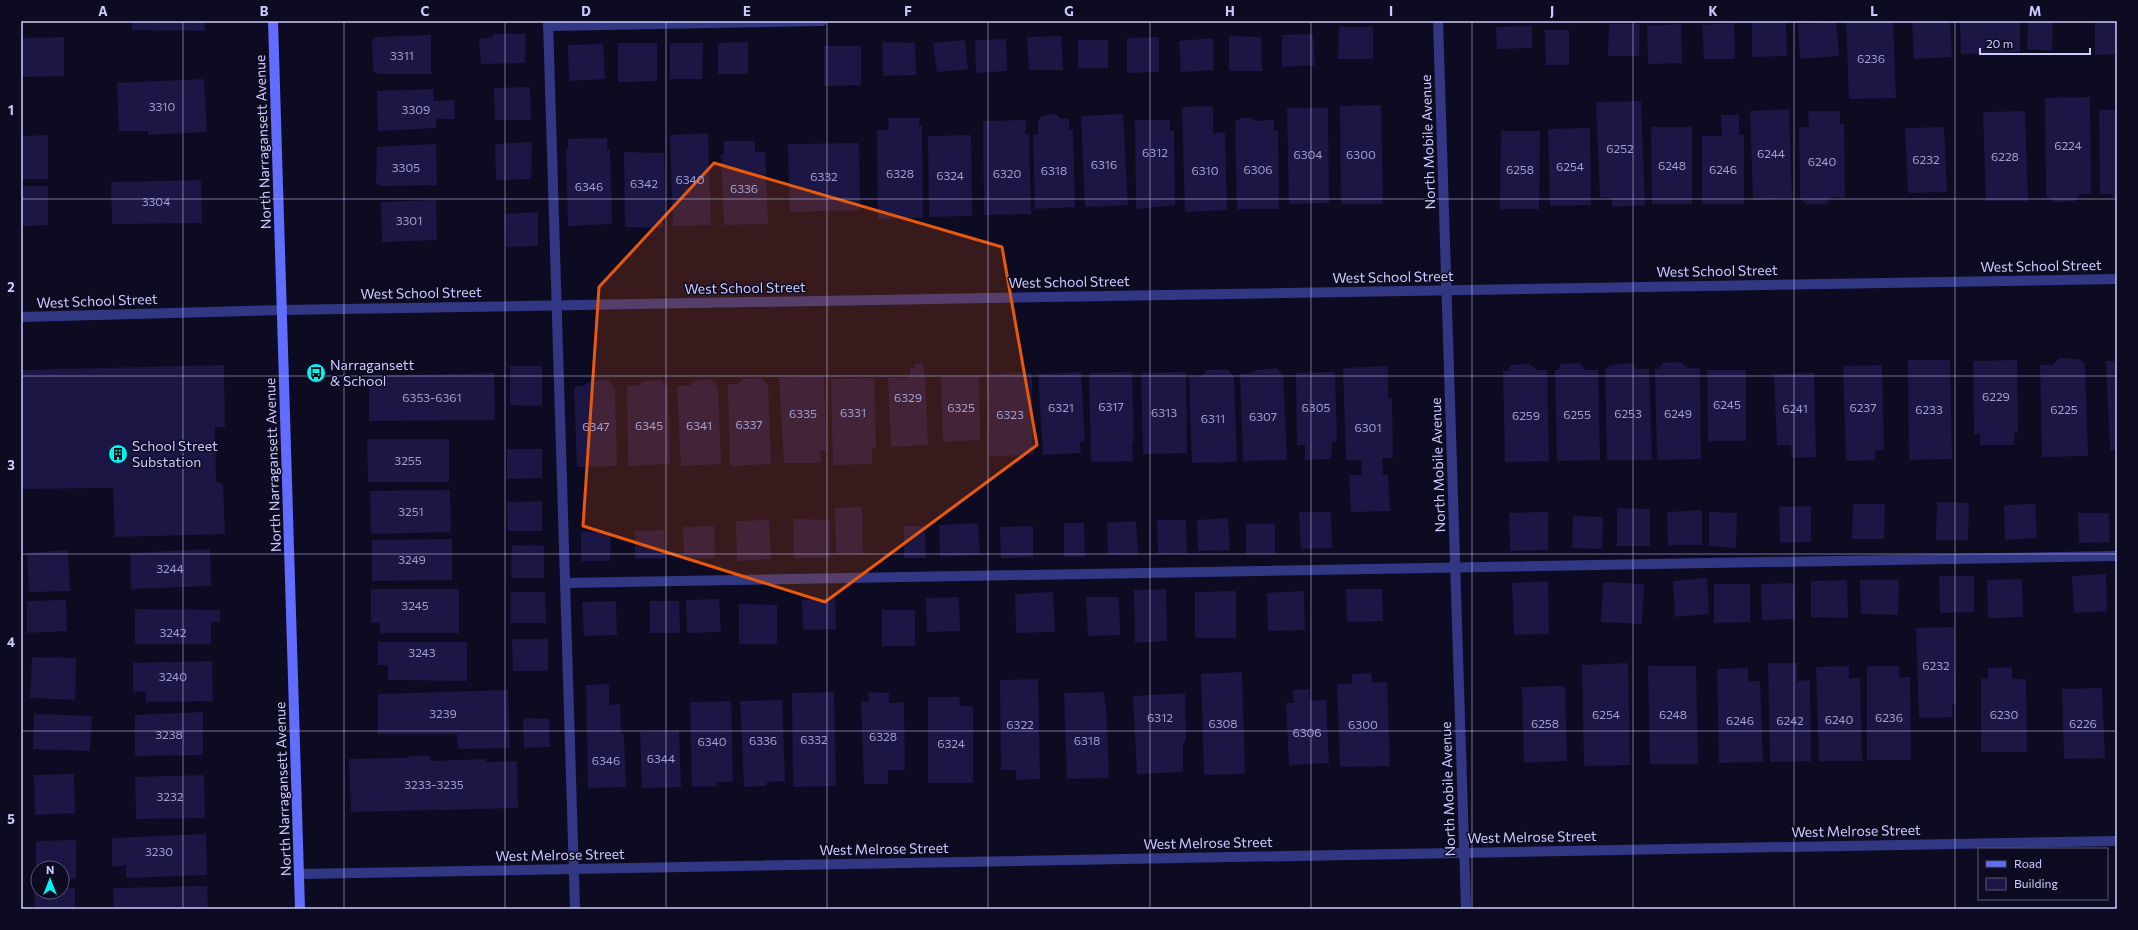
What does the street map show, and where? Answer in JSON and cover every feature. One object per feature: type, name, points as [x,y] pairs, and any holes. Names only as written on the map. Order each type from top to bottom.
[{"type":"street","name":"North Narragansett Avenue","points":[[273,21],[300,909]]},
{"type":"street","points":[[575,909],[548,23],[822,21]]},
{"type":"street","name":"North Mobile Avenue","points":[[1438,21],[1466,909]]},
{"type":"street","name":"West School Street","points":[[21,317],[557,305],[2117,279]]},
{"type":"street","points":[[565,583],[2117,556]]},
{"type":"street","name":"West Melrose Street","points":[[299,874],[2117,841]]},
{"type":"highlighted area","points":[[714,163],[1002,247],[1037,445],[825,602],[583,526],[599,287]]},
{"type":"building","points":[[132,21],[205,21],[205,31],[132,30]]},
{"type":"building","points":[[1846,21],[1893,21],[1896,98],[1849,99]]},
{"type":"building","points":[[1912,21],[1950,21],[1952,57],[1914,59]]},
{"type":"building","points":[[1960,21],[2020,21],[2020,52],[1961,54]]},
{"type":"building","points":[[2028,21],[2053,21],[2052,51],[2027,49]]},
{"type":"building","points":[[2095,21],[2117,21],[2117,54],[2095,55]]},
{"type":"building","points":[[1752,22],[1786,22],[1787,56],[1752,57]]},
{"type":"building","points":[[1836,22],[1839,56],[1800,59],[1798,24]]},
{"type":"building","points":[[1734,23],[1735,59],[1704,59],[1702,25]]},
{"type":"building","points":[[1609,24],[1640,24],[1639,56],[1608,56]]},
{"type":"building","points":[[1681,24],[1682,63],[1648,64],[1647,26]]},
{"type":"building","points":[[1532,26],[1532,48],[1497,49],[1496,27]]},
{"type":"building","points":[[1339,27],[1373,27],[1373,59],[1338,59]]},
{"type":"building","points":[[1545,30],[1569,30],[1569,65],[1546,65]]},
{"type":"building","points":[[493,34],[526,34],[525,63],[481,64],[479,39],[493,37]]},
{"type":"building","points":[[1313,34],[1315,65],[1282,67],[1282,35]]},
{"type":"building","points":[[431,35],[431,74],[377,74],[373,70],[372,41],[376,37]]},
{"type":"building","points":[[1061,36],[1063,70],[1029,70],[1027,37]]},
{"type":"building","points":[[1229,36],[1261,37],[1262,71],[1229,71]]},
{"type":"building","points":[[64,37],[64,76],[21,77],[21,38]]},
{"type":"building","points":[[1159,37],[1159,72],[1127,73],[1127,38]]},
{"type":"building","points":[[1213,38],[1214,70],[1181,72],[1179,41]]},
{"type":"building","points":[[1006,39],[1007,71],[976,73],[975,40]]},
{"type":"building","points":[[965,40],[968,69],[937,72],[933,43]]},
{"type":"building","points":[[1078,40],[1108,40],[1108,68],[1078,68]]},
{"type":"building","points":[[748,42],[748,74],[718,74],[718,43]]},
{"type":"building","points":[[882,42],[915,43],[916,75],[883,76]]},
{"type":"building","points":[[618,43],[657,43],[657,81],[618,82]]},
{"type":"building","points":[[670,43],[703,43],[702,79],[670,79]]},
{"type":"building","points":[[603,44],[605,79],[569,81],[568,45]]},
{"type":"building","points":[[824,46],[861,46],[861,85],[824,86]]},
{"type":"building","points":[[204,79],[207,132],[148,135],[148,131],[119,131],[117,83]]},
{"type":"building","points":[[530,87],[531,120],[495,120],[494,88]]},
{"type":"building","points":[[433,89],[434,101],[454,100],[455,119],[436,119],[436,128],[378,131],[377,91]]},
{"type":"building","points":[[2090,97],[2091,194],[2080,194],[2075,201],[2055,202],[2046,196],[2045,98]]},
{"type":"building","points":[[1641,101],[1645,205],[1612,207],[1612,198],[1600,197],[1596,102]]},
{"type":"building","points":[[1381,105],[1383,204],[1341,204],[1340,106]]},
{"type":"building","points":[[1213,106],[1213,133],[1225,132],[1227,210],[1185,212],[1182,107]]},
{"type":"building","points":[[1287,108],[1328,108],[1329,203],[1289,204]]},
{"type":"building","points":[[1789,109],[1792,198],[1753,200],[1750,111]]},
{"type":"building","points":[[2099,110],[2117,110],[2117,200],[2110,194],[2100,194]]},
{"type":"building","points":[[1808,111],[1840,111],[1840,124],[1844,124],[1845,197],[1832,197],[1827,204],[1806,204],[1800,198],[1799,127],[1809,127]]},
{"type":"building","points":[[2025,111],[2028,201],[1986,201],[1983,112]]},
{"type":"building","points":[[1056,114],[1061,119],[1069,119],[1069,130],[1073,130],[1075,207],[1035,209],[1033,134],[1038,135],[1038,122],[1042,116]]},
{"type":"building","points":[[1123,114],[1128,205],[1085,207],[1081,116]]},
{"type":"building","points":[[1721,115],[1739,115],[1739,135],[1744,135],[1744,204],[1702,204],[1702,136],[1722,136]]},
{"type":"building","points":[[1250,117],[1255,121],[1274,120],[1274,130],[1278,131],[1279,209],[1237,209],[1235,122],[1239,119]]},
{"type":"building","points":[[888,118],[919,118],[919,126],[922,126],[923,218],[878,219],[877,130],[889,130]]},
{"type":"building","points":[[1026,120],[1025,134],[1029,134],[1031,214],[984,215],[983,121]]},
{"type":"building","points":[[1135,120],[1170,120],[1170,131],[1174,131],[1175,205],[1136,209]]},
{"type":"building","points":[[1651,127],[1692,127],[1692,204],[1652,204]]},
{"type":"building","points":[[1944,127],[1947,192],[1908,193],[1905,128]]},
{"type":"building","points":[[1590,128],[1591,205],[1550,206],[1548,129]]},
{"type":"building","points":[[1501,131],[1540,131],[1539,209],[1500,209]]},
{"type":"building","points":[[708,133],[711,225],[673,226],[670,135]]},
{"type":"building","points":[[48,135],[48,179],[21,179],[21,136]]},
{"type":"building","points":[[971,135],[972,216],[929,217],[928,136]]},
{"type":"building","points":[[607,138],[607,150],[610,150],[612,224],[568,226],[566,150],[568,149],[568,139]]},
{"type":"building","points":[[724,141],[755,141],[755,152],[765,152],[768,224],[724,225],[721,154],[724,154]]},
{"type":"building","points":[[532,142],[531,179],[496,180],[495,144]]},
{"type":"building","points":[[859,143],[860,210],[790,212],[788,144]]},
{"type":"building","points":[[436,144],[437,185],[380,186],[376,183],[377,147]]},
{"type":"building","points":[[624,152],[664,153],[665,215],[663,215],[663,228],[625,227]]},
{"type":"building","points":[[201,180],[202,223],[112,224],[111,182]]},
{"type":"building","points":[[21,186],[48,186],[48,225],[21,226]]},
{"type":"building","points":[[436,200],[437,240],[382,242],[381,202]]},
{"type":"building","points":[[538,212],[538,246],[506,247],[505,214]]},
{"type":"building","points":[[2059,358],[2079,359],[2085,364],[2088,456],[2042,457],[2040,365],[2053,365]]},
{"type":"building","points":[[1908,360],[1950,360],[1952,459],[1909,460]]},
{"type":"building","points":[[2017,360],[2018,433],[2014,433],[2014,445],[1980,445],[1980,434],[1974,434],[1973,361]]},
{"type":"building","points":[[2106,361],[2117,361],[2117,450],[2110,450]]},
{"type":"building","points":[[1680,362],[1688,368],[1700,368],[1701,459],[1657,460],[1655,369],[1658,369],[1663,363]]},
{"type":"building","points":[[1580,363],[1586,370],[1598,370],[1600,460],[1557,461],[1555,370],[1558,370],[1561,364]]},
{"type":"building","points":[[1631,363],[1637,369],[1649,369],[1652,460],[1607,460],[1605,368],[1612,365]]},
{"type":"building","points":[[915,364],[923,364],[925,373],[928,445],[891,447],[888,378],[910,378],[910,368],[915,368]]},
{"type":"building","points":[[1529,364],[1537,370],[1547,370],[1549,461],[1505,462],[1503,371],[1507,371],[1511,365]]},
{"type":"building","name":"School Street Substation","points":[[224,365],[225,427],[215,427],[216,481],[223,485],[225,534],[115,537],[113,488],[21,489],[21,370]]},
{"type":"building","points":[[1882,365],[1884,450],[1875,450],[1875,460],[1846,461],[1843,366]]},
{"type":"building","points":[[510,366],[542,366],[542,406],[510,405]]},
{"type":"building","points":[[1388,366],[1388,398],[1392,398],[1393,458],[1382,458],[1383,475],[1388,475],[1390,511],[1351,512],[1349,475],[1362,475],[1361,460],[1346,460],[1343,368]]},
{"type":"building","points":[[1276,368],[1283,375],[1287,460],[1243,461],[1240,374]]},
{"type":"building","points":[[1227,369],[1234,376],[1237,462],[1192,463],[1189,377],[1202,376],[1207,370]]},
{"type":"building","points":[[1707,370],[1746,370],[1746,441],[1708,441]]},
{"type":"building","points":[[1081,372],[1085,442],[1080,442],[1081,453],[1043,455],[1038,374]]},
{"type":"building","points":[[1132,372],[1134,442],[1132,442],[1133,461],[1091,462],[1089,373]]},
{"type":"building","points":[[1186,372],[1187,453],[1143,454],[1141,373]]},
{"type":"building","points":[[1335,372],[1337,442],[1332,442],[1331,459],[1305,460],[1305,445],[1297,445],[1296,373]]},
{"type":"building","points":[[494,373],[495,420],[369,421],[369,376]]},
{"type":"building","points":[[1032,373],[1033,455],[989,456],[987,374]]},
{"type":"building","points":[[1814,373],[1816,457],[1792,458],[1791,445],[1777,445],[1774,374]]},
{"type":"building","points":[[824,376],[826,450],[820,451],[821,463],[784,463],[779,378]]},
{"type":"building","points":[[979,376],[980,440],[943,442],[941,377]]},
{"type":"building","points":[[762,378],[768,386],[771,464],[730,466],[728,384],[738,384],[742,379]]},
{"type":"building","points":[[874,378],[876,448],[872,448],[872,464],[833,465],[831,379]]},
{"type":"building","points":[[710,379],[718,387],[721,464],[681,466],[677,386],[689,386],[694,381]]},
{"type":"building","points":[[608,380],[615,389],[617,466],[577,467],[574,387],[585,385],[590,381]]},
{"type":"building","points":[[661,380],[668,387],[670,464],[628,466],[627,386],[638,386],[643,381]]},
{"type":"building","points":[[367,439],[449,439],[449,482],[368,482]]},
{"type":"building","points":[[507,449],[542,449],[542,478],[507,479]]},
{"type":"building","points":[[450,490],[451,532],[371,534],[370,491]]},
{"type":"building","points":[[542,501],[542,531],[508,531],[507,502]]},
{"type":"building","points":[[1937,502],[1969,503],[1968,540],[1936,540]]},
{"type":"building","points":[[1853,504],[1885,504],[1884,539],[1852,539]]},
{"type":"building","points":[[2035,504],[2037,538],[2005,540],[2004,505]]},
{"type":"building","points":[[1811,506],[1811,542],[1780,543],[1779,507]]},
{"type":"building","points":[[862,507],[863,554],[836,553],[835,508]]},
{"type":"building","points":[[1617,508],[1650,509],[1650,546],[1617,546]]},
{"type":"building","points":[[1702,510],[1702,545],[1668,545],[1667,512]]},
{"type":"building","points":[[1299,512],[1331,512],[1332,548],[1301,549]]},
{"type":"building","points":[[1548,512],[1548,550],[1510,551],[1509,513]]},
{"type":"building","points":[[1709,512],[1737,513],[1736,548],[1709,546]]},
{"type":"building","points":[[2078,513],[2109,513],[2110,542],[2079,543]]},
{"type":"building","points":[[1573,516],[1603,517],[1602,549],[1572,548]]},
{"type":"building","points":[[1228,518],[1230,550],[1198,551],[1197,520]]},
{"type":"building","points":[[793,519],[830,520],[830,558],[794,558]]},
{"type":"building","points":[[769,520],[771,559],[737,561],[736,521]]},
{"type":"building","points":[[1157,520],[1186,520],[1187,553],[1158,554]]},
{"type":"building","points":[[1136,521],[1138,554],[1108,555],[1107,523]]},
{"type":"building","points":[[978,523],[980,555],[940,557],[939,525]]},
{"type":"building","points":[[1064,523],[1084,523],[1085,557],[1064,557]]},
{"type":"building","points":[[1246,524],[1275,524],[1275,554],[1246,554]]},
{"type":"building","points":[[714,526],[715,558],[684,559],[683,527]]},
{"type":"building","points":[[904,526],[925,526],[926,558],[904,558]]},
{"type":"building","points":[[1033,526],[1033,557],[1001,558],[1000,527]]},
{"type":"building","points":[[664,530],[665,558],[635,559],[635,531]]},
{"type":"building","points":[[581,532],[611,532],[610,561],[581,561]]},
{"type":"building","points":[[452,539],[452,580],[372,581],[372,540]]},
{"type":"building","points":[[512,545],[544,546],[544,578],[511,578]]},
{"type":"building","points":[[210,549],[211,586],[131,589],[130,553]]},
{"type":"building","points":[[68,550],[70,591],[29,592],[27,553]]},
{"type":"building","points":[[2106,574],[2107,611],[2074,613],[2072,576]]},
{"type":"building","points":[[1939,576],[1974,576],[1974,612],[1940,613]]},
{"type":"building","points":[[1707,578],[1709,614],[1675,617],[1673,581]]},
{"type":"building","points":[[2022,579],[2023,617],[1988,618],[1987,580]]},
{"type":"building","points":[[1847,580],[1848,618],[1811,617],[1811,581]]},
{"type":"building","points":[[1860,580],[1899,580],[1898,615],[1861,614]]},
{"type":"building","points":[[1548,581],[1549,634],[1514,635],[1512,583]]},
{"type":"building","points":[[1603,582],[1644,584],[1642,624],[1601,622]]},
{"type":"building","points":[[1794,583],[1795,619],[1762,620],[1761,584]]},
{"type":"building","points":[[1714,584],[1750,584],[1750,622],[1714,623]]},
{"type":"building","points":[[371,589],[459,589],[459,633],[380,633],[380,623],[371,623]]},
{"type":"building","points":[[1166,589],[1167,641],[1135,643],[1134,590]]},
{"type":"building","points":[[1346,589],[1382,589],[1383,621],[1347,622]]},
{"type":"building","points":[[1236,591],[1236,638],[1195,638],[1195,592]]},
{"type":"building","points":[[1304,591],[1305,630],[1268,631],[1267,593]]},
{"type":"building","points":[[511,592],[545,592],[546,623],[510,623]]},
{"type":"building","points":[[1053,592],[1055,632],[1016,633],[1015,594]]},
{"type":"building","points":[[959,597],[960,631],[927,632],[926,598]]},
{"type":"building","points":[[1086,597],[1119,597],[1120,635],[1088,636]]},
{"type":"building","points":[[835,598],[836,629],[803,630],[802,600]]},
{"type":"building","points":[[719,599],[721,632],[687,633],[686,600]]},
{"type":"building","points":[[66,600],[67,631],[27,633],[27,601]]},
{"type":"building","points":[[616,601],[617,635],[584,636],[582,602]]},
{"type":"building","points":[[650,601],[679,601],[680,633],[650,633]]},
{"type":"building","points":[[739,604],[777,605],[777,644],[739,644]]},
{"type":"building","points":[[135,609],[220,610],[220,622],[211,622],[211,644],[135,644]]},
{"type":"building","points":[[882,610],[915,610],[915,646],[882,646]]},
{"type":"building","points":[[1954,627],[1956,704],[1952,704],[1953,717],[1919,718],[1916,628]]},
{"type":"building","points":[[512,639],[548,639],[548,671],[513,671]]},
{"type":"building","points":[[378,642],[467,642],[467,681],[388,680],[388,665],[378,665]]},
{"type":"building","points":[[32,657],[76,658],[75,700],[30,698]]},
{"type":"building","points":[[212,661],[213,701],[146,702],[146,691],[133,692],[133,663]]},
{"type":"building","points":[[1628,663],[1630,765],[1584,766],[1582,665]]},
{"type":"building","points":[[1768,663],[1797,663],[1797,681],[1810,680],[1811,761],[1770,762]]},
{"type":"building","points":[[1648,666],[1696,666],[1698,764],[1650,764]]},
{"type":"building","points":[[1849,666],[1849,679],[1860,677],[1862,761],[1819,761],[1816,667]]},
{"type":"building","points":[[1867,666],[1899,666],[1899,677],[1910,677],[1911,760],[1867,760]]},
{"type":"building","points":[[2012,667],[2012,679],[2026,679],[2027,752],[1981,752],[1981,679],[1988,679],[1988,668]]},
{"type":"building","points":[[1748,668],[1748,681],[1760,681],[1763,762],[1719,763],[1717,669]]},
{"type":"building","points":[[1242,672],[1245,774],[1204,775],[1201,674]]},
{"type":"building","points":[[1371,673],[1372,683],[1387,682],[1390,766],[1340,767],[1337,684],[1352,684],[1352,674]]},
{"type":"building","points":[[1038,679],[1040,779],[1016,780],[1016,770],[1001,770],[1000,680]]},
{"type":"building","points":[[609,684],[609,705],[620,704],[621,734],[624,734],[626,787],[588,788],[586,685]]},
{"type":"building","points":[[1565,686],[1567,761],[1524,763],[1522,687]]},
{"type":"building","points":[[2102,688],[2105,758],[2064,759],[2062,689]]},
{"type":"building","points":[[1309,689],[1310,701],[1326,700],[1329,763],[1289,765],[1286,703],[1294,703],[1293,690]]},
{"type":"building","points":[[508,690],[510,748],[458,749],[457,734],[378,734],[378,694]]},
{"type":"building","points":[[834,692],[836,786],[793,787],[792,693]]},
{"type":"building","points":[[868,692],[889,693],[889,703],[904,702],[905,770],[888,770],[888,784],[864,784],[861,701],[869,701]]},
{"type":"building","points":[[1104,692],[1106,705],[1109,778],[1067,779],[1064,693]]},
{"type":"building","points":[[1185,693],[1186,741],[1183,742],[1183,772],[1137,774],[1133,696]]},
{"type":"building","points":[[928,697],[960,697],[959,706],[973,706],[973,783],[928,783]]},
{"type":"building","points":[[782,700],[785,781],[767,782],[766,786],[744,787],[740,701]]},
{"type":"building","points":[[731,701],[733,782],[717,782],[718,786],[692,787],[690,702]]},
{"type":"building","points":[[203,712],[203,755],[135,756],[135,715]]},
{"type":"building","points":[[34,714],[92,716],[90,751],[33,749]]},
{"type":"building","points":[[523,718],[549,719],[550,747],[524,748]]},
{"type":"building","points":[[679,731],[681,787],[642,788],[640,732]]},
{"type":"building","points":[[409,756],[430,756],[430,761],[486,759],[486,762],[517,761],[518,808],[351,812],[349,759],[409,758]]},
{"type":"building","points":[[74,774],[75,813],[35,815],[34,775]]},
{"type":"building","points":[[204,775],[205,818],[136,819],[135,777]]},
{"type":"building","points":[[206,834],[207,875],[126,878],[126,865],[112,867],[112,838]]},
{"type":"building","points":[[76,840],[76,879],[70,879],[70,860],[36,860],[36,841]]},
{"type":"building","points":[[207,886],[208,909],[114,909],[113,888]]},
{"type":"building","points":[[70,888],[75,888],[75,909],[35,909],[35,900],[70,900]]},
{"type":"place","name":"Narragansett & School","points":[[316,373]]},
{"type":"place","name":"School Street Substation","points":[[118,454]]}]
